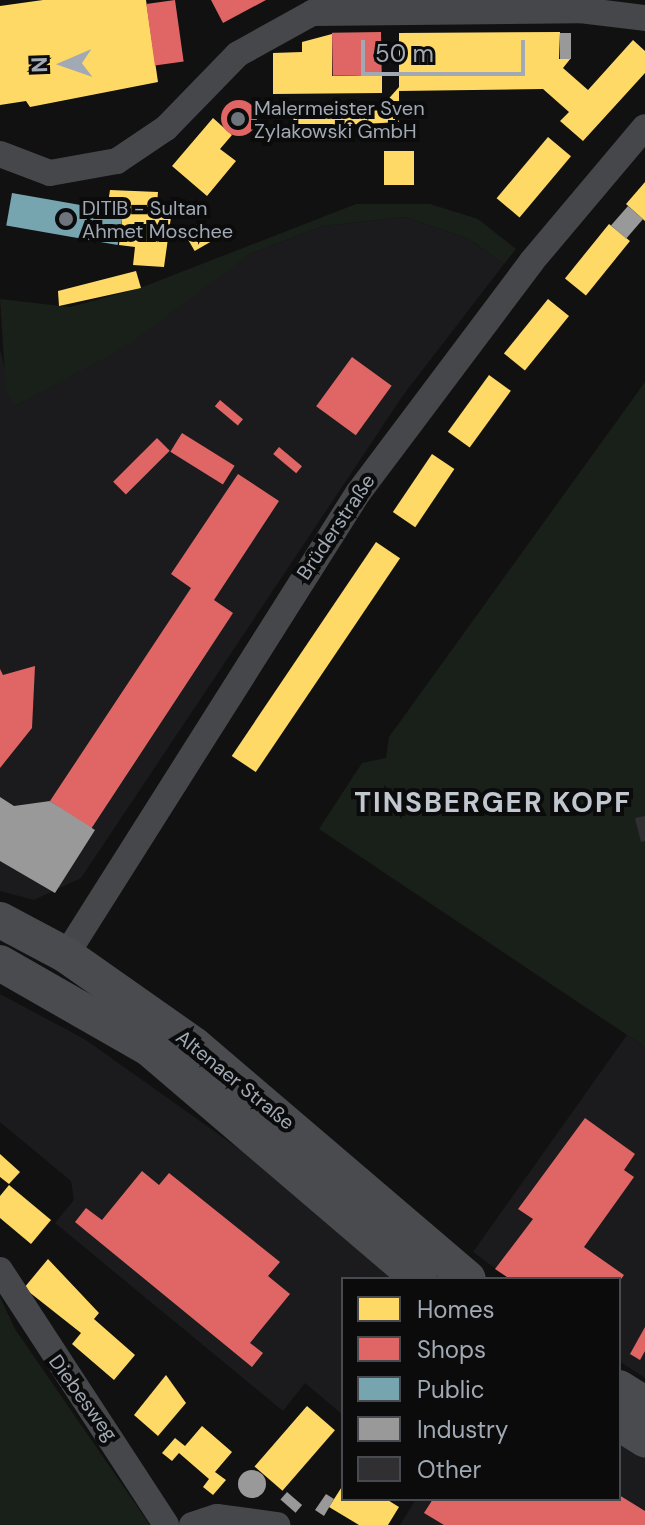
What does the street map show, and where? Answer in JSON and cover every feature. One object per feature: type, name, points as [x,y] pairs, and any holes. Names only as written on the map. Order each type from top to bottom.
[{"type":"main road","name":"Altenaer Straße","points":[[0,920],[56,970],[194,1045],[426,1271],[458,1277]]},
{"type":"main road","name":"Altenaer Straße","points":[[0,963],[56,970]]},
{"type":"street","points":[[0,154],[50,173],[117,161],[166,128],[238,54],[312,13],[580,10],[645,18]]},
{"type":"street","name":"Brüderstraße","points":[[56,970],[358,493],[532,261],[645,127]]},
{"type":"street","name":"Diebesweg","points":[[0,1270],[166,1525]]},
{"type":"street","points":[[192,1525],[217,1517],[277,1525]]},
{"type":"shaded area","points":[[356,204],[430,204],[478,219],[516,249],[504,264],[469,239],[405,217],[323,226],[250,254],[125,347],[15,406],[6,391],[0,299],[70,307],[140,288]]},
{"type":"shaded area","points":[[405,217],[469,239],[504,264],[404,394],[81,878],[34,900],[0,891],[0,350],[15,406],[250,254],[323,226]]},
{"type":"shaded area","points":[[645,382],[645,1047],[319,829],[362,763],[386,758],[389,737]]},
{"type":"shaded area","points":[[0,994],[86,1040],[242,1151],[391,1277],[341,1277],[341,1413],[305,1383],[283,1411],[55,1223],[74,1200],[71,1181],[0,1122]]},
{"type":"shaded area","points":[[627,1035],[645,1047],[645,1378],[621,1362],[621,1277],[507,1277],[473,1252]]},
{"type":"shaded area","points":[[0,1297],[15,1329],[150,1525],[0,1525]]},
{"type":"shaded area","points":[[621,1443],[645,1457],[645,1525],[400,1525],[415,1501],[621,1501]]},
{"type":"building: Homes","points":[[43,0],[146,0],[158,82],[30,107],[26,101],[0,105],[0,6]]},
{"type":"building: Homes","points":[[560,32],[559,59],[571,58],[563,68],[588,90],[633,40],[645,51],[645,73],[583,141],[560,121],[569,112],[543,89],[399,91],[399,122],[293,128],[294,109],[384,104],[399,87],[399,33]]},
{"type":"building: Homes","points":[[332,34],[332,76],[382,75],[382,93],[273,94],[273,53],[302,52],[302,42]]},
{"type":"building: Homes","points":[[213,118],[232,135],[220,149],[236,161],[207,196],[172,166]]},
{"type":"building: Homes","points":[[548,137],[571,156],[520,218],[497,198]]},
{"type":"building: Homes","points":[[384,151],[414,151],[414,185],[384,185]]},
{"type":"building: Homes","points":[[645,182],[645,221],[626,204]]},
{"type":"building: Homes","points":[[110,190],[158,192],[156,215],[171,217],[164,267],[133,265],[135,247],[119,245],[123,212],[107,210]]},
{"type":"building: Homes","points":[[201,222],[212,241],[195,251],[184,232]]},
{"type":"building: Homes","points":[[609,224],[630,241],[586,295],[565,278]]},
{"type":"building: Homes","points":[[136,271],[141,288],[59,306],[58,291]]},
{"type":"building: Homes","points":[[548,299],[569,316],[525,370],[504,353]]},
{"type":"building: Homes","points":[[489,375],[511,391],[470,448],[448,432]]},
{"type":"building: Homes","points":[[432,454],[454,469],[415,527],[393,512]]},
{"type":"building: Homes","points":[[376,542],[400,558],[256,772],[232,756]]},
{"type":"building: Homes","points":[[0,1154],[20,1172],[9,1184],[0,1177]]},
{"type":"building: Homes","points":[[9,1185],[51,1220],[31,1244],[0,1218],[0,1196]]},
{"type":"building: Homes","points":[[48,1259],[99,1313],[94,1319],[135,1355],[114,1380],[72,1344],[81,1333],[24,1288]]},
{"type":"building: Homes","points":[[166,1375],[186,1403],[158,1436],[134,1415]]},
{"type":"building: Homes","points":[[307,1406],[335,1430],[282,1491],[255,1466]]},
{"type":"building: Homes","points":[[202,1426],[232,1452],[215,1472],[226,1480],[213,1495],[203,1487],[209,1479],[179,1453],[172,1461],[162,1453],[175,1438],[185,1446]]},
{"type":"building: Homes","points":[[341,1488],[341,1501],[389,1501],[399,1507],[388,1525],[359,1525],[329,1507]]},
{"type":"building: Shops","points":[[175,0],[184,61],[155,65],[146,4]]},
{"type":"building: Shops","points":[[211,0],[266,0],[223,23]]},
{"type":"building: Shops","points":[[381,32],[382,75],[333,76],[332,33]]},
{"type":"building: Shops","name":"Malermeister Sven Zylakowski GmbH","points":[[239,100],[252,105],[257,118],[252,131],[239,136],[226,131],[221,118],[226,105]]},
{"type":"building: Shops","points":[[352,357],[392,386],[356,435],[316,406]]},
{"type":"building: Shops","points":[[220,400],[243,419],[238,425],[215,406]]},
{"type":"building: Shops","points":[[182,433],[235,466],[223,485],[170,452]]},
{"type":"building: Shops","points":[[157,438],[170,451],[126,495],[113,482]]},
{"type":"building: Shops","points":[[279,447],[302,466],[296,473],[273,454]]},
{"type":"building: Shops","points":[[238,474],[279,501],[214,600],[233,613],[91,829],[50,801],[191,588],[171,574]]},
{"type":"building: Shops","points":[[35,666],[32,728],[0,768],[0,669],[3,675]]},
{"type":"building: Shops","points":[[585,1118],[635,1154],[624,1170],[634,1177],[584,1247],[624,1275],[621,1279],[507,1277],[495,1269],[533,1219],[518,1209]]},
{"type":"building: Shops","points":[[142,1171],[159,1185],[169,1173],[280,1262],[268,1276],[290,1294],[250,1343],[263,1353],[252,1367],[75,1222],[86,1208],[102,1220]]},
{"type":"building: Shops","points":[[645,1327],[645,1351],[640,1360],[630,1354]]},
{"type":"building: Shops","points":[[621,1496],[645,1511],[645,1525],[444,1525],[424,1513],[432,1501],[621,1501]]},
{"type":"building: Public","name":"DITIB - Sultan Ahmet Moschee","points":[[12,193],[123,213],[118,245],[6,225]]},
{"type":"building: Industry","points":[[560,33],[571,33],[571,59],[560,59]]},
{"type":"building: Industry","points":[[628,206],[643,219],[626,239],[611,226]]},
{"type":"building: Industry","points":[[0,797],[14,806],[50,801],[95,830],[55,893],[0,861]]},
{"type":"building: Industry","points":[[252,1470],[262,1474],[266,1484],[262,1494],[252,1498],[242,1494],[238,1484],[242,1474]]},
{"type":"building: Industry","points":[[287,1492],[302,1505],[296,1513],[280,1500]]},
{"type":"building: Industry","points":[[326,1494],[334,1499],[324,1516],[315,1510]]},
{"type":"building: Other","points":[[645,816],[645,841],[641,842],[635,818]]},
{"type":"place","name":"Malermeister Sven Zylakowski GmbH","points":[[238,119]]},
{"type":"place","name":"DITIB - Sultan Ahmet Moschee","points":[[66,219]]},
{"type":"district","name":"TINSBERGER KOPF","points":[[493,803]]}]
